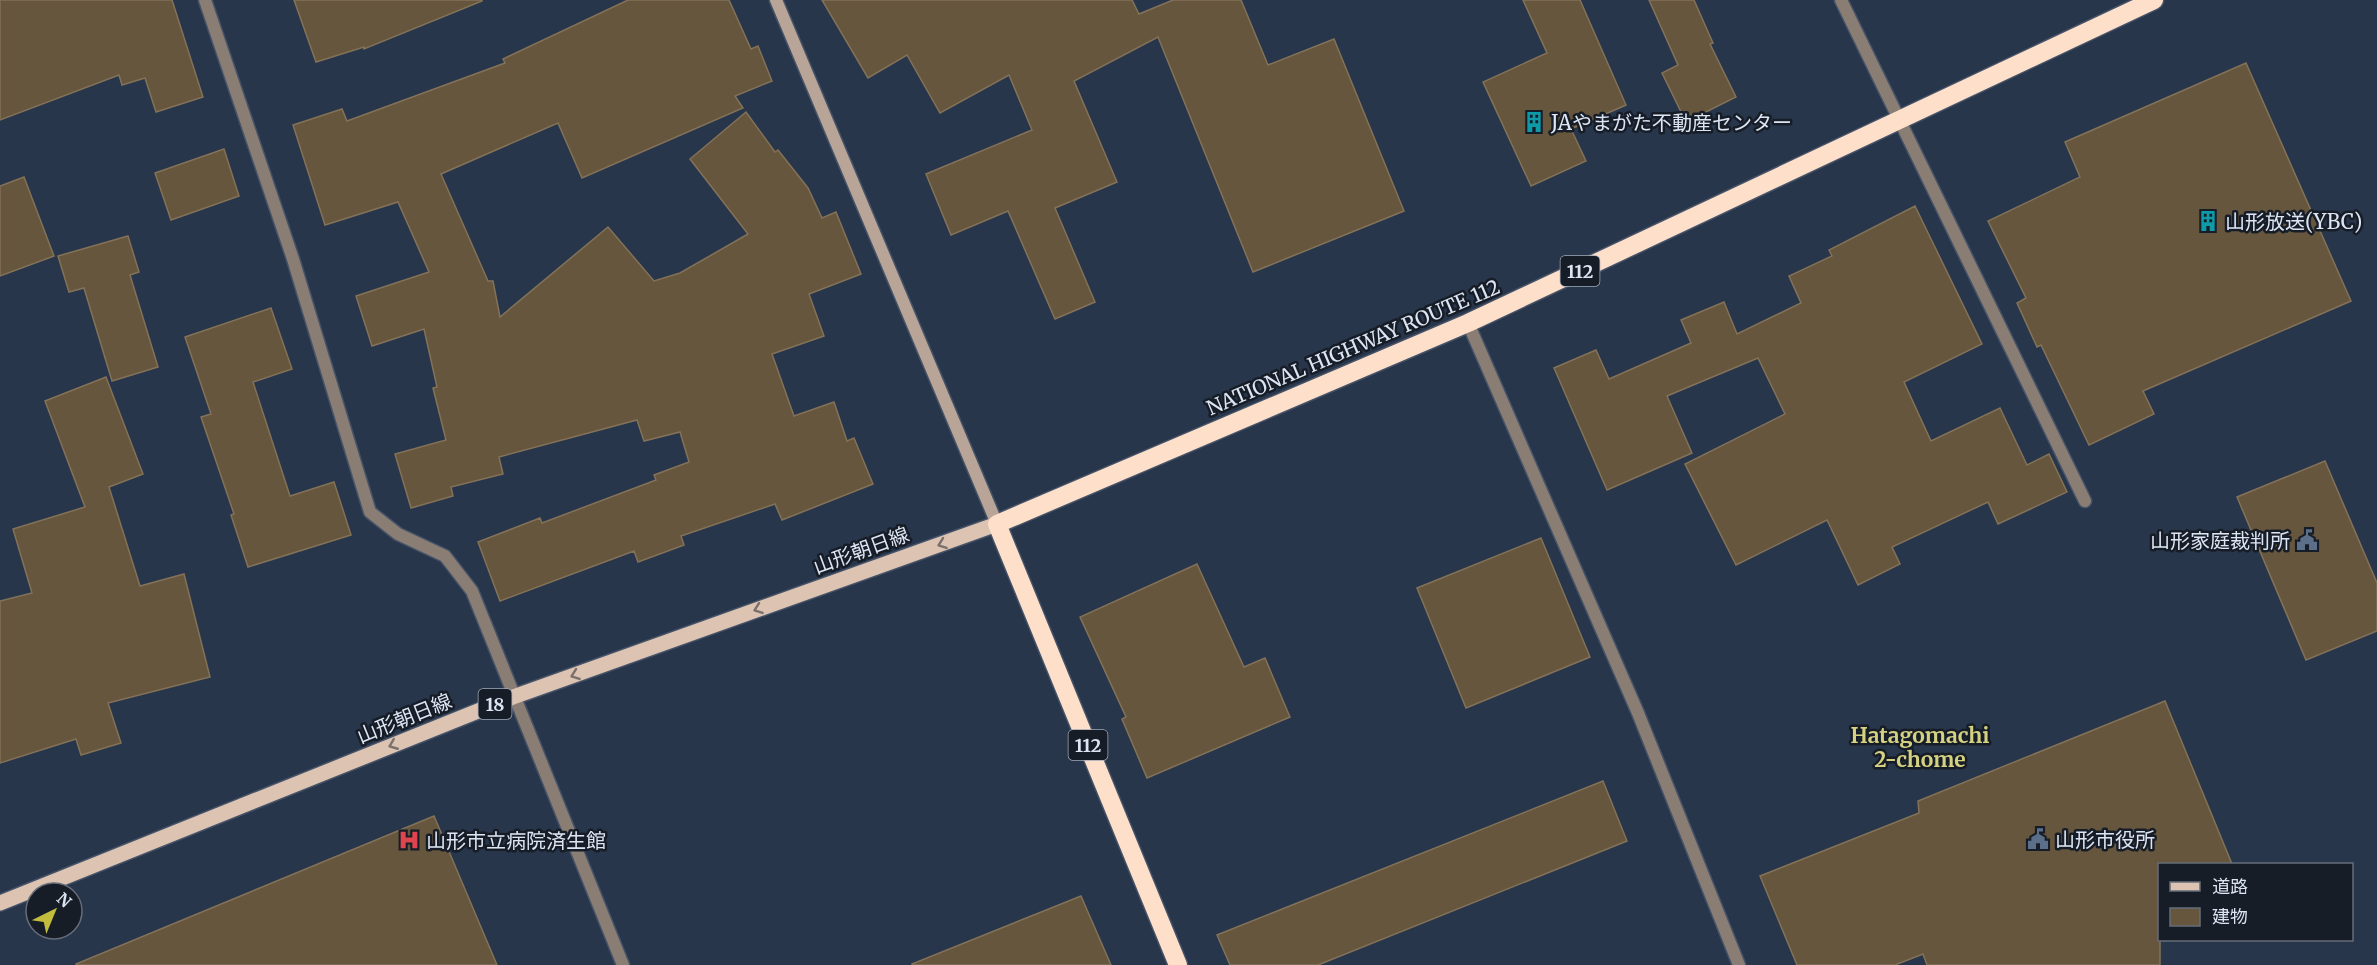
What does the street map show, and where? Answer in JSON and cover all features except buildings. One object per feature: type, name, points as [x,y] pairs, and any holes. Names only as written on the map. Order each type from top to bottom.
[{"type":"highway","name":"NATIONAL HIGHWAY ROUTE 112","points":[[997,524],[1468,323],[2154,0]]},
{"type":"highway","name":"112","points":[[997,524],[1178,965]]},
{"type":"main road","name":"山形朝日線","points":[[0,903],[513,697],[997,524]]},
{"type":"street","points":[[205,0],[293,259],[370,512],[398,534],[445,556],[472,591],[623,965]]},
{"type":"street","points":[[776,0],[997,524]]},
{"type":"street","points":[[1841,0],[2085,501]]},
{"type":"street","points":[[1468,323],[1638,713],[1739,965]]},
{"type":"place","name":"JAやまがた不動産センター","points":[[1534,122]]},
{"type":"place","name":"山形放送(YBC)","points":[[2208,221]]},
{"type":"place","name":"山形家庭裁判所","points":[[2307,540]]},
{"type":"place","name":"山形市役所","points":[[2038,839]]},
{"type":"place","name":"山形市立病院済生館","points":[[409,840]]},
{"type":"district","name":"Hatagomachi 2-chome","points":[[1920,747]]}]
